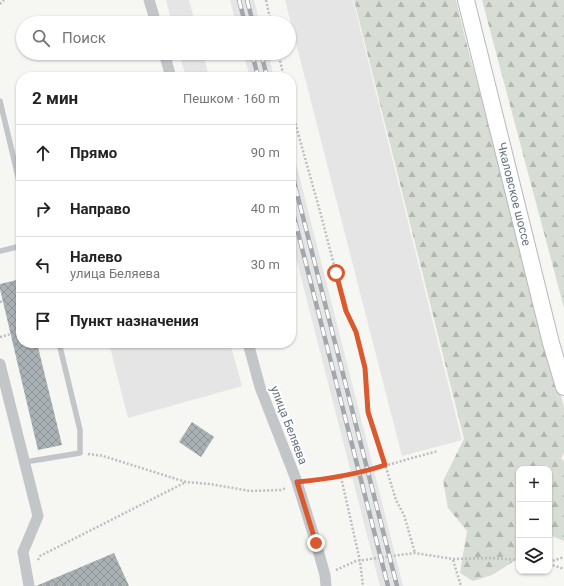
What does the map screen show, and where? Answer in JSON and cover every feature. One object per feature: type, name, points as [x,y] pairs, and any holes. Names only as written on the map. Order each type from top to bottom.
[{"type":"street","points":[[149,0],[154,16]]},
{"type":"street","name":"Чкаловское шоссе","points":[[466,0],[551,343],[564,387]]},
{"type":"street","points":[[166,60],[170,72]]},
{"type":"street","name":"улица Беляева","points":[[249,348],[260,388],[297,482],[316,543],[325,581]]},
{"type":"street","points":[[0,364],[38,516],[23,552],[28,582]]},
{"type":"lane","points":[[0,101],[16,168]]},
{"type":"lane","points":[[0,251],[16,247]]},
{"type":"lane","points":[[24,462],[80,453],[80,430],[60,348]]},
{"type":"path","points":[[0,4],[4,0]]},
{"type":"path","points":[[266,0],[269,16]]},
{"type":"path","points":[[280,60],[283,72]]},
{"type":"path","points":[[296,125],[322,215],[346,311],[356,332],[365,368],[368,412],[396,500],[404,515],[415,553]]},
{"type":"path","points":[[0,337],[11,334]]},
{"type":"path","points":[[80,453],[103,456],[186,482],[210,484],[250,491],[281,490],[297,482],[359,474],[385,465],[438,451]]},
{"type":"path","points":[[341,477],[360,561],[363,586]]},
{"type":"path","points":[[28,582],[40,556],[186,482]]},
{"type":"path","points":[[325,581],[356,561],[415,553],[453,559],[491,558],[516,560]]},
{"type":"path","points":[[552,562],[564,557]]},
{"type":"path","points":[[453,559],[461,586]]},
{"type":"path","points":[[552,564],[564,569]]},
{"type":"shaded area","points":[[166,0],[189,0],[193,16],[170,16]]},
{"type":"shaded area","points":[[230,0],[254,0],[258,16],[234,16]]},
{"type":"shaded area","points":[[285,0],[353,0],[462,440],[402,456],[296,43],[296,16],[289,16]]},
{"type":"shaded area","points":[[181,60],[205,60],[208,72],[185,72]]},
{"type":"shaded area","points":[[245,60],[270,60],[273,72],[249,72]]},
{"type":"shaded area","points":[[296,164],[403,586],[380,586],[296,258]]},
{"type":"shaded area","points":[[110,348],[231,348],[242,386],[128,418]]},
{"type":"green space","points":[[354,0],[456,0],[564,407],[564,453],[561,458],[564,461],[564,541],[552,536],[552,466],[516,466],[516,560],[492,575],[473,581],[460,573],[467,531],[448,508],[443,481],[464,439]]},
{"type":"green space","points":[[482,0],[564,0],[564,308]]},
{"type":"building","points":[[16,280],[16,348],[38,348],[62,445],[38,450],[0,284]]},
{"type":"building","points":[[192,422],[214,437],[201,457],[179,442]]},
{"type":"building","points":[[114,553],[129,586],[36,586]]},
{"type":"railway","points":[[239,0],[243,16]]},
{"type":"railway","points":[[247,0],[251,16]]},
{"type":"railway","points":[[254,60],[257,72]]},
{"type":"railway","points":[[263,60],[266,72]]},
{"type":"railway","points":[[296,190],[397,586]]},
{"type":"railway","points":[[296,225],[388,586]]},
{"type":"route","points":[[316,543],[297,482],[331,479],[359,474],[385,465],[368,412],[365,368],[356,332],[346,311],[336,273]]}]
